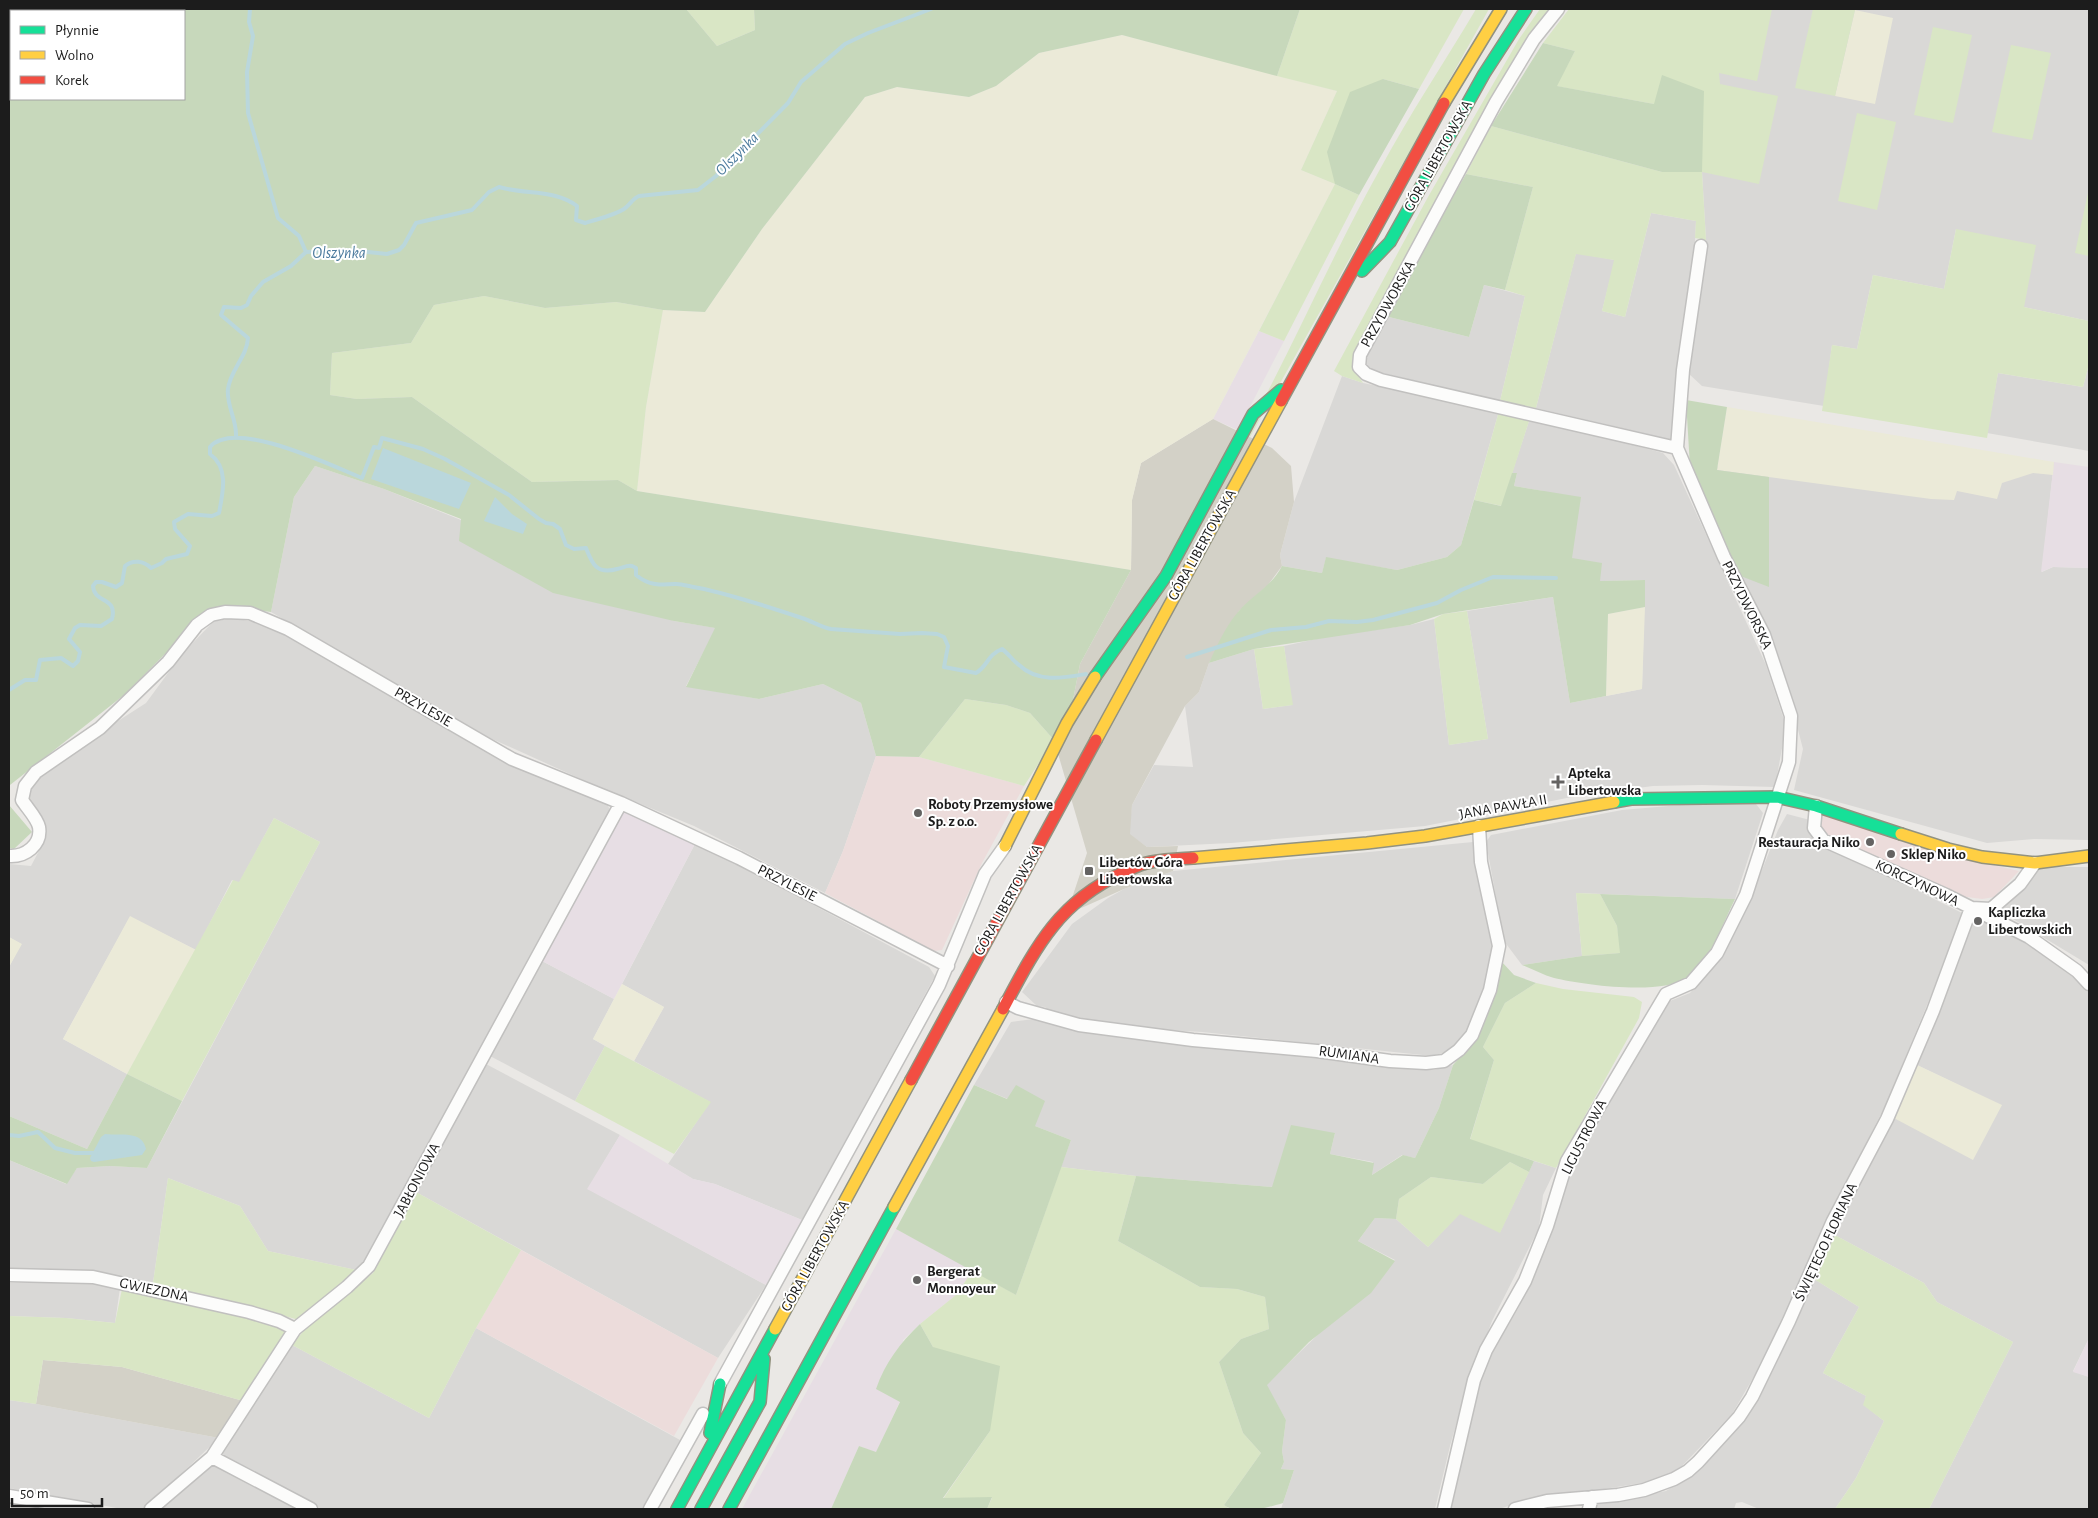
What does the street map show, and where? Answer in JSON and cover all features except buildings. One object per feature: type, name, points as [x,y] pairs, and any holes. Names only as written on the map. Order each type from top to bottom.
[{"type":"main road","name":"GÓRA LIBERTOWSKA","points":[[677,1509],[1452,89],[1501,9]]},
{"type":"main road","name":"GÓRA LIBERTOWSKA","points":[[1339,296],[1390,242],[1484,74],[1526,9]]},
{"type":"main road","points":[[1005,846],[1067,723],[1100,669],[1166,576],[1253,414],[1294,379]]},
{"type":"main road","name":"JANA PAWŁA II","points":[[1006,1002],[1037,946],[1058,918],[1084,895],[1097,886],[1138,866],[1176,859],[1367,843],[1425,836],[1631,799],[1777,797],[1816,806],[1948,849],[1982,857],[2035,863],[2089,856]]},
{"type":"main road","points":[[729,1509],[1006,1002]]},
{"type":"main road","name":"GÓRA LIBERTOWSKA","points":[[701,1509],[760,1402],[765,1348]]},
{"type":"main road","points":[[705,1457],[720,1384]]},
{"type":"street","name":"PRZYDWORSKA","points":[[1558,9],[1534,39],[1496,102],[1360,355],[1359,368],[1366,374],[1381,380],[1676,448]]},
{"type":"street","name":"PRZYDWORSKA","points":[[1701,246],[1683,370],[1676,448],[1724,557],[1764,634],[1791,716],[1789,762],[1777,797]]},
{"type":"street","name":"PRZYLESIE","points":[[9,856],[15,857],[27,852],[35,846],[38,838],[38,827],[22,800],[25,786],[36,772],[100,728],[168,662],[197,625],[211,615],[225,612],[250,613],[288,629],[512,759],[621,802],[751,864],[948,966]]},
{"type":"street","name":"LIGUSTROWA","points":[[1444,1509],[1474,1380],[1486,1350],[1525,1281],[1547,1226],[1568,1161],[1666,994],[1691,983],[1717,953],[1746,895],[1777,797]]},
{"type":"street","name":"JABŁONIOWA","points":[[151,1509],[212,1457],[295,1329],[347,1287],[369,1266],[621,802]]},
{"type":"street","name":"KORCZYNOWA","points":[[1816,806],[1814,828],[1823,840],[1946,895],[2029,937],[2077,971],[2089,984]]},
{"type":"street","name":"RUMIANA","points":[[1006,1002],[1018,1008],[1079,1025],[1193,1040],[1317,1051],[1390,1061],[1426,1063],[1444,1060],[1459,1050],[1472,1035],[1490,990],[1499,946],[1481,862],[1479,826]]},
{"type":"street","name":"GÓRA LIBERTOWSKA","points":[[720,1384],[948,966],[985,874],[1005,846]]},
{"type":"street","points":[[1971,908],[1992,909],[2020,884],[2035,863]]},
{"type":"street","name":"ŚWIĘTEGO FLORIANA","points":[[1515,1509],[1547,1502],[1590,1503],[1644,1490],[1674,1480],[1688,1471],[1723,1436],[1752,1398],[1789,1321],[1833,1221],[1888,1115],[1933,1011],[1971,908]]},
{"type":"street","name":"GWIEZDNA","points":[[9,1275],[93,1277],[249,1312],[279,1321],[295,1329]]},
{"type":"street","points":[[650,1509],[703,1414]]},
{"type":"street","points":[[212,1457],[311,1509]]},
{"type":"street","points":[[9,1496],[88,1509]]},
{"type":"shaded area","points":[[1709,9],[2089,9],[2089,321],[2024,307],[1956,229],[1944,289],[1873,275],[1857,349],[1832,345],[1824,406],[1702,386],[1688,373],[1706,240],[1702,172]]},
{"type":"shaded area","points":[[1651,213],[1696,221],[1693,285],[1673,440],[1536,408],[1576,253],[1615,260],[1602,311],[1625,317]]},
{"type":"shaded area","points":[[1484,285],[1525,296],[1500,401],[1375,371],[1363,364],[1385,316],[1469,337]]},
{"type":"shaded area","points":[[1259,331],[1284,341],[1238,430],[1213,419]]},
{"type":"shaded area","points":[[2089,364],[2089,451],[1987,433],[1998,373],[2083,387]]},
{"type":"shaded area","points":[[1342,376],[1363,383],[1499,411],[1461,545],[1447,557],[1397,570],[1326,558],[1322,573],[1282,566],[1280,555],[1294,502]]},
{"type":"shaded area","points":[[1530,418],[1663,453],[1674,465],[1766,665],[1786,726],[1775,787],[1653,786],[1582,795],[1425,826],[1231,843],[1147,847],[1129,834],[1132,805],[1154,765],[1193,767],[1185,706],[1199,692],[1209,663],[1254,649],[1263,709],[1292,705],[1284,646],[1330,636],[1410,625],[1434,619],[1449,745],[1488,739],[1467,611],[1553,597],[1570,703],[1642,689],[1645,580],[1600,581],[1572,558],[1543,491],[1514,486],[1517,473],[1512,473]]},
{"type":"shaded area","points":[[1213,419],[1272,448],[1291,466],[1294,502],[1280,555],[1282,566],[1268,585],[1239,611],[1209,663],[1199,692],[1185,706],[1132,805],[1130,834],[1147,847],[1178,846],[1173,871],[1124,889],[1079,909],[1071,901],[1087,853],[1054,740],[1072,705],[1080,664],[1131,570],[1132,500],[1141,463]]},
{"type":"shaded area","points":[[2054,462],[2042,572],[2053,567],[2089,568],[2089,840],[2034,839],[1987,843],[1794,790],[1803,749],[1779,657],[1762,615],[1738,575],[1690,467]]},
{"type":"shaded area","points":[[2054,462],[2089,467],[2089,568],[2053,567],[2041,572]]},
{"type":"shaded area","points":[[315,466],[384,489],[461,520],[674,621],[716,628],[686,686],[759,699],[823,684],[861,703],[876,756],[843,851],[825,893],[694,826],[590,783],[490,738],[271,612],[294,497]]},
{"type":"shaded area","points":[[232,618],[255,622],[288,635],[504,762],[607,803],[611,813],[361,1271],[268,1251],[240,1206],[168,1178],[153,1283],[98,1272],[9,1269],[9,1160],[66,1184],[77,1168],[110,1166],[147,1168],[320,842],[274,818],[239,883],[232,880],[196,950],[130,917],[63,1039],[127,1074],[87,1149],[9,1116],[9,967],[21,944],[9,937],[9,864],[31,866],[41,847],[46,831],[26,799],[29,788],[45,771],[146,703],[182,654],[213,622]]},
{"type":"shaded area","points":[[876,756],[919,757],[1024,786],[982,863],[942,950],[934,951],[825,893],[843,851]]},
{"type":"shaded area","points":[[1692,804],[1756,804],[1763,813],[1735,899],[1576,893],[1582,956],[1522,965],[1504,941],[1486,842],[1491,835],[1622,810]]},
{"type":"shaded area","points":[[622,810],[696,842],[614,999],[542,961]]},
{"type":"shaded area","points":[[1821,811],[1954,856],[2019,871],[1994,897],[1982,899],[1960,896],[1829,838],[1819,827]]},
{"type":"shaded area","points":[[1787,814],[1810,820],[1825,844],[1962,913],[1934,988],[1886,1104],[1826,1223],[1767,1354],[1732,1414],[1682,1466],[1660,1480],[1518,1503],[1499,1509],[1451,1509],[1476,1395],[1488,1360],[1519,1307],[1548,1244],[1570,1169],[1670,1001],[1690,993],[1721,955],[1750,900],[1778,830]]},
{"type":"shaded area","points":[[696,842],[929,967],[935,976],[802,1220],[715,1184],[693,1179],[668,1164],[710,1102],[634,1061],[664,1007],[622,984]]},
{"type":"shaded area","points":[[1473,842],[1493,947],[1480,1007],[1460,1043],[1449,1051],[1432,1056],[1202,1032],[1149,1029],[1079,1019],[1051,1012],[1045,1007],[1037,1006],[1022,992],[1072,924],[1124,889],[1173,871]]},
{"type":"shaded area","points":[[2041,867],[2089,867],[2089,965],[2000,911]]},
{"type":"shaded area","points":[[1973,918],[2009,930],[2082,983],[2089,991],[2089,1338],[2073,1371],[2089,1377],[2089,1509],[1929,1509],[2013,1342],[1937,1302],[1924,1283],[1833,1234],[1892,1117],[2002,1106],[1917,1065]]},
{"type":"shaded area","points":[[542,961],[614,999],[593,1039],[605,1046],[575,1101],[490,1056]]},
{"type":"shaded area","points":[[1034,1019],[1095,1033],[1408,1069],[1434,1070],[1453,1065],[1439,1108],[1415,1158],[1402,1155],[1372,1175],[1373,1162],[1330,1154],[1335,1133],[1273,1187],[1136,1176],[1061,1167],[1071,1140],[1035,1126],[1008,1099],[974,1085],[1011,1022]]},
{"type":"shaded area","points":[[486,1064],[620,1135],[588,1189],[766,1285],[718,1358],[416,1192]]},
{"type":"shaded area","points":[[620,1135],[693,1179],[715,1184],[802,1220],[766,1285],[587,1189]]},
{"type":"shaded area","points":[[1534,1161],[1556,1168],[1543,1195],[1539,1228],[1492,1321],[1466,1389],[1435,1509],[1281,1509],[1294,1470],[1281,1469],[1284,1462],[1282,1451],[1286,1420],[1266,1385],[1395,1260],[1358,1241],[1375,1218],[1396,1219],[1428,1247],[1460,1213],[1500,1232]]},
{"type":"shaded area","points":[[896,1229],[973,1270],[956,1295],[903,1340],[900,1401],[876,1453],[859,1446],[831,1509],[742,1509]]},
{"type":"shaded area","points":[[521,1250],[718,1358],[674,1436],[476,1328]]},
{"type":"shaded area","points":[[1814,1279],[1859,1307],[1823,1373],[1866,1396],[1864,1405],[1884,1421],[1856,1478],[1835,1509],[1759,1509],[1742,1502],[1736,1503],[1734,1509],[1594,1509],[1597,1504],[1666,1491],[1679,1482],[1723,1441]]},
{"type":"shaded area","points":[[81,1282],[120,1288],[115,1323],[66,1318],[9,1316],[9,1283]]},
{"type":"shaded area","points":[[476,1328],[680,1440],[642,1509],[322,1509],[219,1454],[292,1345],[429,1418]]},
{"type":"shaded area","points":[[2089,1338],[2089,1377],[2073,1372]]},
{"type":"shaded area","points":[[43,1360],[122,1367],[247,1402],[219,1438],[36,1404]]},
{"type":"shaded area","points":[[9,1400],[219,1438],[144,1509],[122,1509],[9,1488]]},
{"type":"shaded area","points":[[214,1462],[294,1506],[292,1509],[162,1509]]},
{"type":"green space","points":[[9,9],[686,9],[717,46],[755,30],[754,9],[1300,9],[1277,76],[1122,35],[1039,53],[996,86],[969,97],[897,87],[865,97],[762,229],[705,312],[663,310],[616,302],[545,308],[484,296],[434,305],[411,343],[332,353],[330,395],[357,399],[412,397],[532,482],[618,480],[637,491],[1131,570],[1080,664],[1072,705],[1054,740],[1030,713],[1006,705],[965,699],[919,757],[876,756],[861,703],[823,684],[759,699],[686,687],[715,628],[674,621],[553,593],[459,541],[461,519],[384,489],[315,466],[294,497],[271,612],[225,606],[209,610],[124,695],[10,785],[9,805]]},
{"type":"green space","points":[[686,9],[754,9],[755,30],[717,46]]},
{"type":"green space","points":[[1300,9],[1464,9],[1419,89],[1383,79],[1335,184],[1301,170],[1337,91],[1277,76]]},
{"type":"green space","points":[[1476,9],[1489,9],[1250,437],[1245,434],[1263,402],[1361,203],[1390,150]]},
{"type":"green space","points":[[1540,9],[1552,9],[1354,355],[1353,368],[1363,383],[1342,376],[1334,371],[1428,197],[1519,39]]},
{"type":"green space","points":[[1569,9],[1772,9],[1757,81],[1719,73],[1720,84],[1778,96],[1759,184],[1702,172],[1706,240],[1695,238],[1696,221],[1651,213],[1625,317],[1602,311],[1614,260],[1576,254],[1536,408],[1500,401],[1525,296],[1505,290],[1533,187],[1466,174],[1491,126],[1662,172],[1654,104],[1556,86],[1575,51],[1543,43]]},
{"type":"green space","points":[[1813,9],[1855,10],[1835,96],[1795,88]]},
{"type":"green space","points":[[1855,10],[1893,18],[1875,104],[1835,96]]},
{"type":"green space","points":[[1933,27],[1972,35],[1953,123],[1914,115]]},
{"type":"green space","points":[[1122,35],[1337,91],[1301,170],[1335,184],[1213,419],[1141,463],[1132,500],[1131,570],[637,491],[646,407],[663,310],[705,312],[762,229],[865,97],[897,87],[969,97],[996,86],[1039,53]]},
{"type":"green space","points":[[1543,43],[1575,51],[1557,86],[1654,104],[1662,75],[1704,91],[1702,172],[1662,172],[1491,126]]},
{"type":"green space","points":[[2011,45],[2051,53],[2032,140],[1992,132]]},
{"type":"green space","points":[[1383,79],[1419,89],[1359,195],[1335,184],[1327,152],[1350,92]]},
{"type":"green space","points":[[1857,113],[1896,122],[1877,210],[1838,201]]},
{"type":"green space","points":[[1466,174],[1533,187],[1505,290],[1484,285],[1469,337],[1385,316]]},
{"type":"green space","points":[[1335,184],[1359,195],[1284,341],[1259,331]]},
{"type":"green space","points":[[2089,188],[2089,256],[2075,253]]},
{"type":"green space","points":[[1956,229],[2036,245],[2024,307],[2089,321],[2089,364],[2083,387],[1998,373],[1987,438],[1822,411],[1832,345],[1857,349],[1873,275],[1944,289]]},
{"type":"green space","points":[[484,296],[545,308],[616,302],[663,310],[646,407],[637,491],[618,480],[532,482],[412,397],[357,399],[330,395],[332,353],[411,343],[434,305]]},
{"type":"green space","points":[[1686,400],[1727,407],[1717,470],[1769,477],[1769,587],[1738,575],[1690,467]]},
{"type":"green space","points":[[1727,407],[2054,462],[2053,475],[2033,473],[2002,483],[1997,499],[1957,491],[1954,500],[1931,499],[1717,470]]},
{"type":"green space","points":[[1499,411],[1530,418],[1502,506],[1474,500]]},
{"type":"green space","points":[[1512,473],[1517,473],[1514,486],[1581,497],[1572,558],[1602,563],[1600,581],[1645,580],[1645,607],[1608,614],[1606,696],[1570,703],[1553,597],[1443,614],[1410,625],[1254,649],[1209,663],[1233,618],[1273,579],[1282,566],[1322,573],[1326,557],[1397,570],[1447,557],[1461,545],[1474,500],[1501,506]]},
{"type":"green space","points":[[1645,607],[1642,689],[1606,696],[1608,614]]},
{"type":"green space","points":[[1467,611],[1488,739],[1449,745],[1434,619],[1443,614]]},
{"type":"green space","points":[[1284,646],[1293,705],[1263,709],[1254,649]]},
{"type":"green space","points":[[965,699],[1006,705],[1030,713],[1054,740],[1024,786],[919,757]]},
{"type":"green space","points":[[9,805],[32,832],[14,849],[9,848]]},
{"type":"green space","points":[[274,818],[320,842],[182,1101],[127,1074],[233,880],[239,882]]},
{"type":"green space","points":[[1576,893],[1600,894],[1617,926],[1621,953],[1582,956]]},
{"type":"green space","points":[[1600,894],[1735,899],[1710,952],[1697,970],[1689,977],[1677,983],[1643,988],[1603,986],[1554,978],[1522,965],[1582,956],[1620,953],[1617,926]]},
{"type":"green space","points":[[130,916],[196,950],[127,1074],[63,1039]]},
{"type":"green space","points":[[9,937],[22,944],[9,967]]},
{"type":"green space","points":[[1501,961],[1514,975],[1536,983],[1505,1003],[1483,1047],[1494,1060],[1470,1139],[1534,1161],[1529,1172],[1510,1162],[1483,1184],[1431,1177],[1399,1199],[1396,1219],[1375,1218],[1358,1241],[1395,1261],[1371,1293],[1309,1342],[1267,1385],[1286,1420],[1282,1451],[1284,1462],[1281,1469],[1294,1470],[1283,1503],[1245,1511],[1224,1505],[1261,1453],[1243,1433],[1219,1362],[1241,1339],[1269,1329],[1265,1297],[1237,1289],[1200,1287],[1118,1241],[1136,1176],[1272,1187],[1291,1125],[1335,1133],[1330,1154],[1374,1163],[1372,1175],[1403,1155],[1415,1158],[1439,1108],[1453,1065],[1478,1037],[1487,1017]]},
{"type":"green space","points":[[1536,983],[1563,989],[1634,997],[1642,1002],[1639,1018],[1556,1168],[1470,1140],[1494,1060],[1483,1047],[1505,1003]]},
{"type":"green space","points":[[622,984],[664,1007],[634,1061],[593,1039]]},
{"type":"green space","points":[[605,1046],[711,1102],[674,1154],[575,1101]]},
{"type":"green space","points":[[1917,1065],[2002,1105],[1973,1160],[1892,1117]]},
{"type":"green space","points":[[127,1074],[182,1101],[147,1168],[110,1166],[77,1168],[67,1184],[9,1160],[9,1116],[87,1149]]},
{"type":"green space","points":[[974,1085],[1007,1099],[1016,1085],[1045,1101],[1035,1126],[1071,1140],[1016,1295],[896,1229]]},
{"type":"green space","points":[[1510,1162],[1529,1172],[1500,1233],[1460,1214],[1428,1247],[1396,1219],[1399,1199],[1431,1177],[1483,1184]]},
{"type":"green space","points":[[1061,1167],[1136,1176],[1118,1241],[1200,1287],[1237,1289],[1265,1297],[1269,1329],[1241,1339],[1219,1362],[1243,1433],[1261,1453],[1224,1505],[1230,1509],[987,1509],[992,1498],[943,1499],[990,1431],[933,1347],[920,1324],[956,1295],[973,1270],[1016,1295]]},
{"type":"green space","points":[[168,1178],[240,1206],[268,1251],[361,1271],[299,1320],[153,1283]]},
{"type":"green space","points":[[416,1192],[521,1250],[476,1328],[429,1418],[292,1345],[310,1323],[373,1273]]},
{"type":"green space","points":[[1833,1234],[1924,1283],[1937,1302],[2013,1342],[1929,1509],[1835,1509],[1856,1478],[1884,1421],[1863,1405],[1866,1396],[1823,1373],[1859,1307],[1814,1279]]},
{"type":"green space","points":[[123,1284],[295,1329],[247,1402],[122,1367],[43,1360],[36,1404],[9,1400],[9,1316],[66,1318],[115,1323]]},
{"type":"green space","points":[[920,1324],[933,1347],[1000,1366],[990,1431],[943,1498],[992,1497],[987,1509],[831,1509],[859,1446],[876,1452],[900,1402],[876,1389],[894,1354]]},
{"type":"water","points":[[383,448],[471,483],[459,509],[371,479]]},
{"type":"water","points":[[495,497],[512,514],[527,524],[523,534],[484,521]]},
{"type":"water","points":[[105,1134],[136,1136],[144,1143],[146,1149],[142,1155],[91,1161],[90,1158],[101,1137]]},
{"type":"waterway","points":[[250,9],[249,22],[253,36],[247,72],[248,113],[278,218],[299,236],[306,252]]},
{"type":"waterway","name":"Olszynka","points":[[236,436],[228,389],[229,382],[245,351],[248,338],[221,315],[224,307],[241,308],[247,305],[251,296],[263,282],[291,266],[306,252],[349,250],[387,254],[399,250],[404,245],[416,223],[472,210],[489,192],[499,187],[559,197],[577,206],[576,220],[585,223],[620,211],[639,196],[698,190],[716,176],[788,103],[801,82],[845,44],[868,33],[931,9]]},
{"type":"waterway","points":[[9,690],[25,680],[36,680],[40,660],[61,658],[73,666],[78,661],[80,652],[69,639],[75,628],[80,625],[101,626],[112,619],[112,607],[94,592],[93,586],[96,582],[116,587],[122,583],[125,566],[131,562],[145,564],[151,568],[166,559],[187,554],[190,546],[175,529],[174,522],[188,514],[212,516],[219,513],[223,489],[222,473],[220,466],[210,454],[210,447],[222,440],[240,438],[284,447],[362,478],[374,447],[379,448],[382,438],[423,449],[445,459],[509,495],[539,519],[553,524],[560,529],[566,545],[574,549],[586,548],[593,563],[600,569],[610,570],[632,566],[636,568],[636,575],[650,583],[681,584],[725,594],[806,619],[831,629],[900,634],[937,634],[944,637],[948,646],[944,667],[976,673],[993,654],[1002,649],[1026,671],[1034,675],[1060,678],[1086,674]]},
{"type":"waterway","points":[[1187,657],[1271,630],[1306,627],[1329,621],[1357,622],[1373,620],[1437,603],[1461,590],[1493,577],[1556,578]]},
{"type":"waterway","points":[[9,1135],[19,1136],[38,1132],[55,1148],[75,1153],[96,1153]]},
{"type":"traffic: fast","points":[[1362,271],[1390,242],[1484,74],[1526,9]]},
{"type":"traffic: fast","points":[[1095,677],[1166,576],[1253,414],[1281,390]]},
{"type":"traffic: fast","points":[[1614,802],[1631,799],[1777,797],[1816,806],[1901,834]]},
{"type":"traffic: fast","points":[[729,1509],[894,1207]]},
{"type":"traffic: fast","points":[[677,1509],[775,1329]]},
{"type":"traffic: fast","points":[[701,1509],[760,1402],[764,1359]]},
{"type":"traffic: fast","points":[[710,1433],[720,1384]]},
{"type":"traffic: slow","points":[[1444,103],[1501,9]]},
{"type":"traffic: slow","points":[[1096,740],[1281,401]]},
{"type":"traffic: slow","points":[[1005,846],[1067,723],[1095,677]]},
{"type":"traffic: slow","points":[[1193,858],[1425,836],[1614,802]]},
{"type":"traffic: slow","points":[[1901,834],[1948,849],[1982,857],[2035,863],[2089,856]]},
{"type":"traffic: slow","points":[[894,1207],[1003,1009]]},
{"type":"traffic: slow","points":[[775,1329],[911,1080]]},
{"type":"traffic: jam","points":[[1281,401],[1444,103]]},
{"type":"traffic: jam","points":[[911,1080],[1096,740]]},
{"type":"traffic: jam","points":[[1003,1009],[1026,967],[1050,930],[1080,898],[1100,885],[1140,865],[1162,860],[1193,858]]},
{"type":"place","name":"Apteka Libertowska","points":[[1558,782]]},
{"type":"place","name":"Roboty Przemysłowe Sp. z o.o.","points":[[918,813]]},
{"type":"place","name":"Restauracja Niko","points":[[1870,842]]},
{"type":"place","name":"Sklep Niko","points":[[1891,854]]},
{"type":"place","name":"Libertów Góra Libertowska","points":[[1089,871]]},
{"type":"place","name":"Kapliczka Libertowskich","points":[[1978,921]]},
{"type":"place","name":"Bergerat Monnoyeur","points":[[917,1280]]}]
